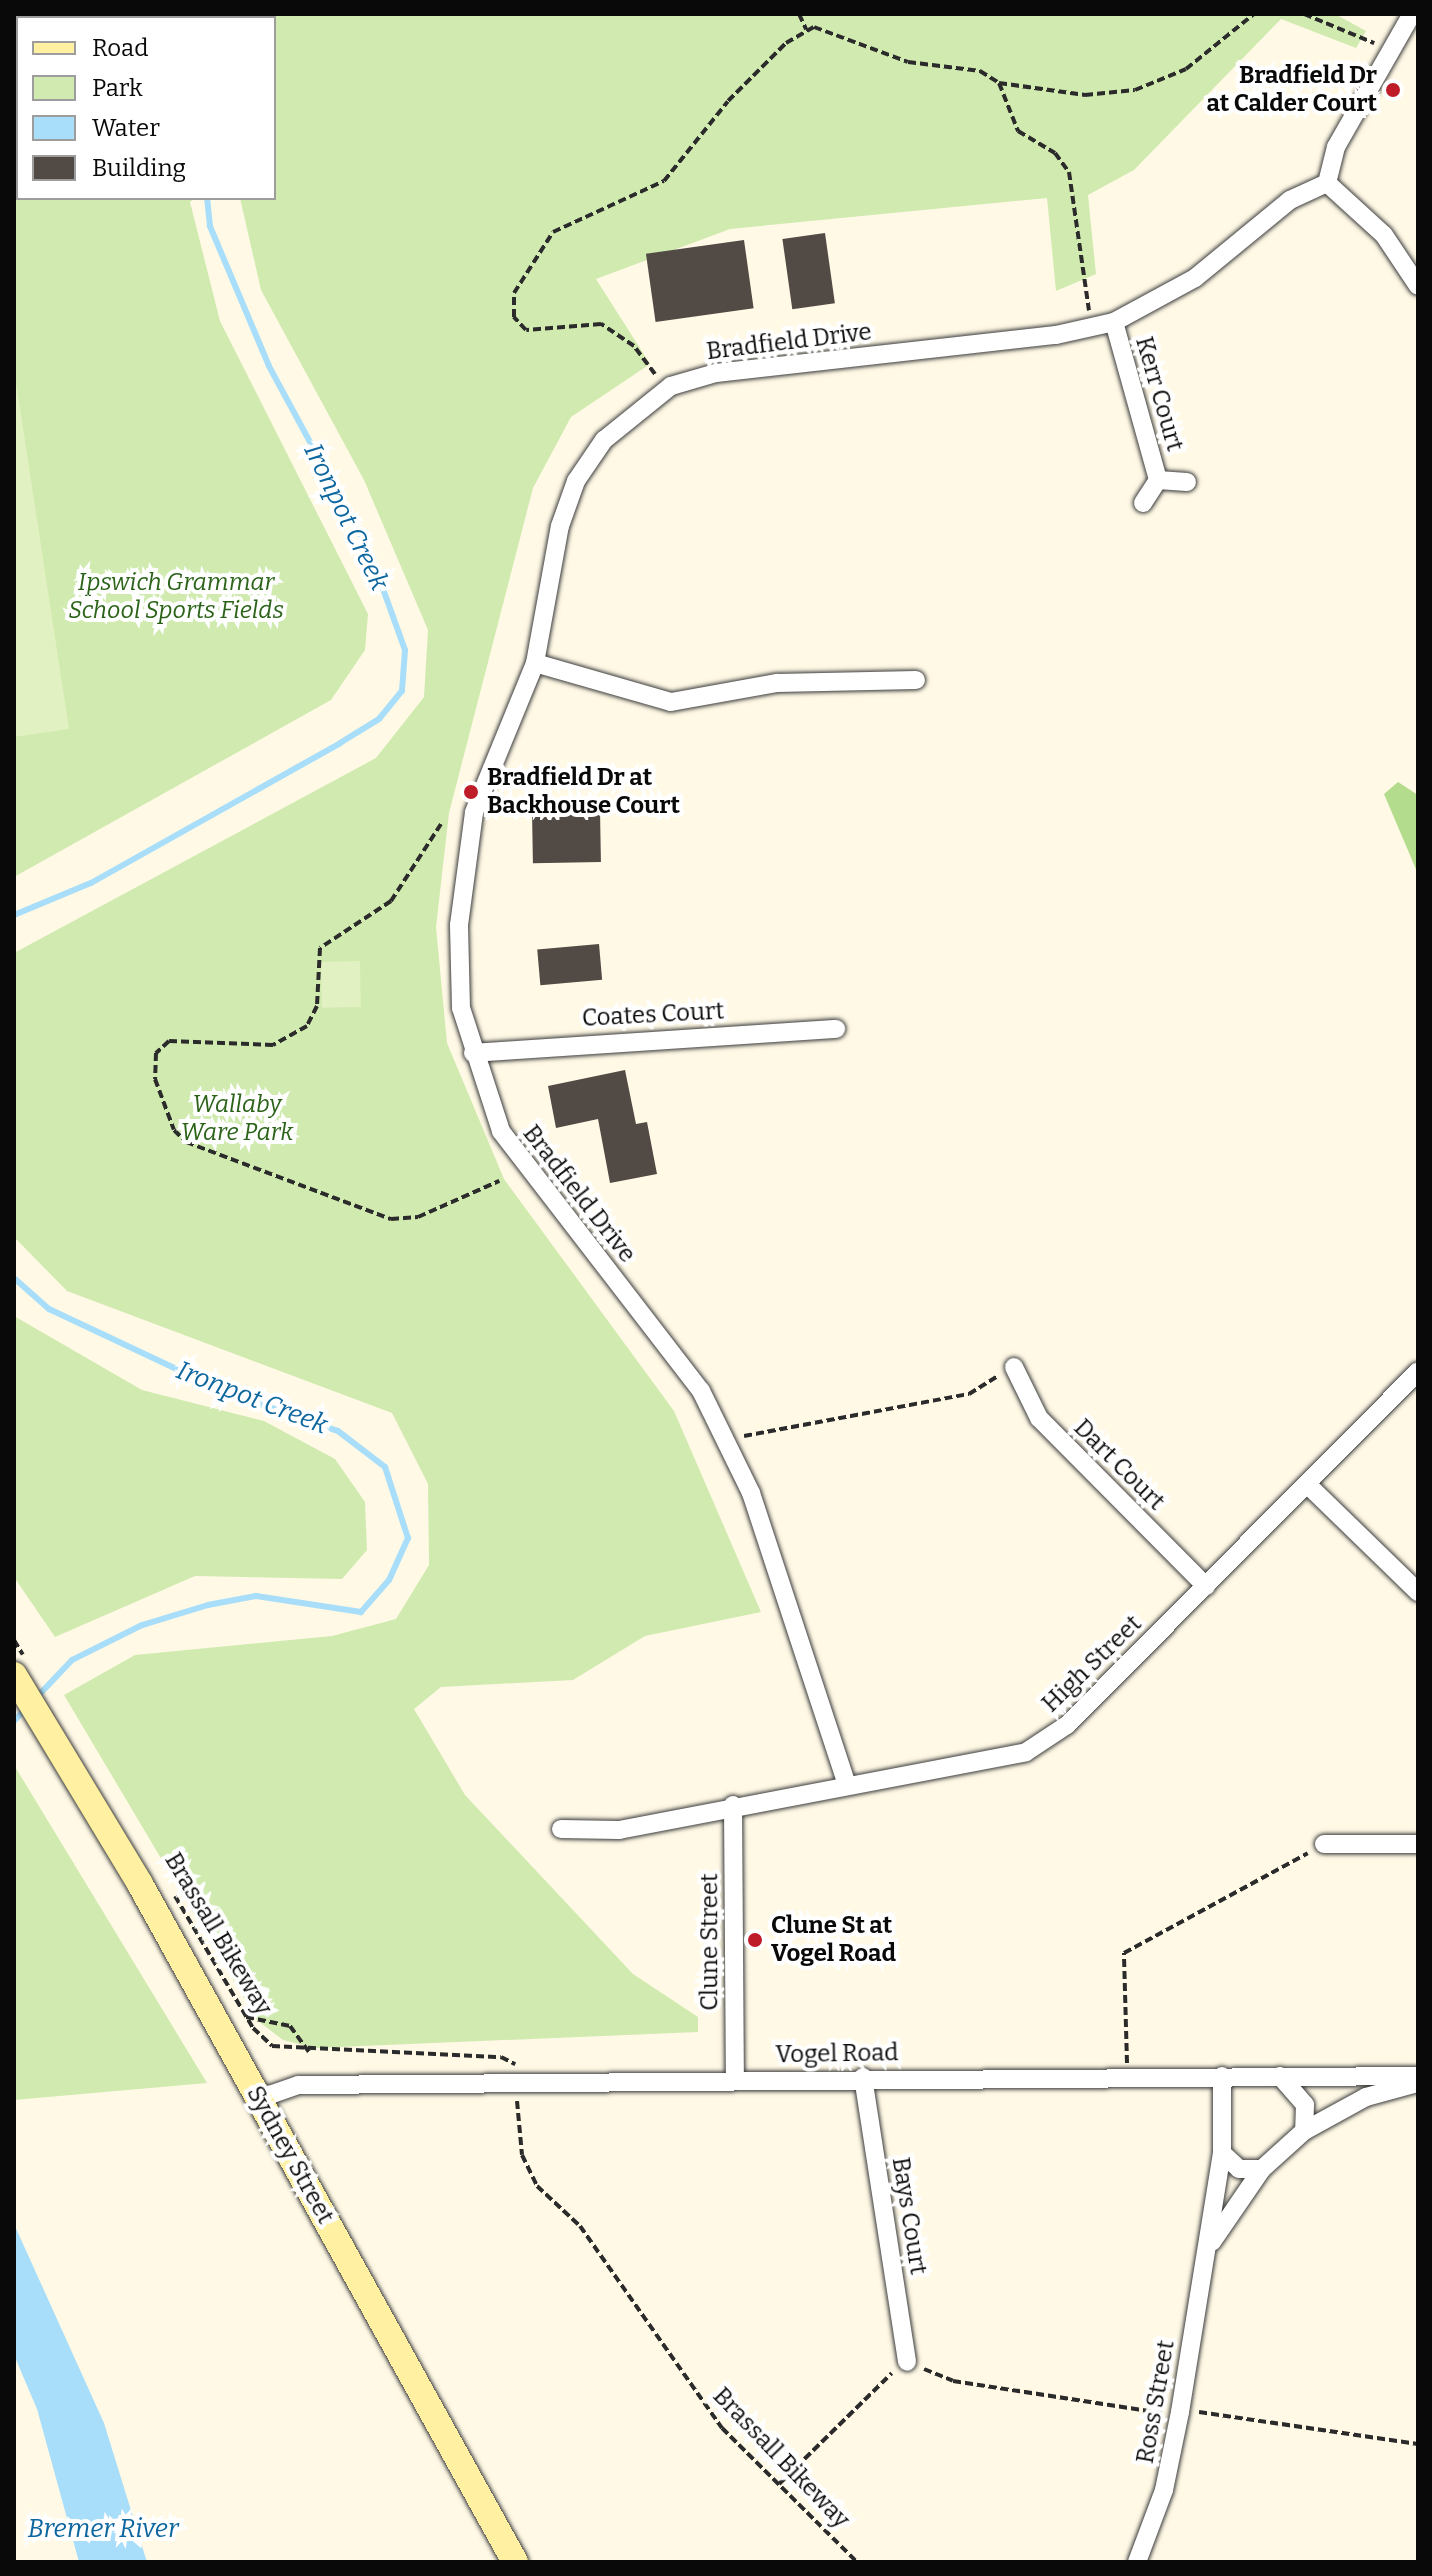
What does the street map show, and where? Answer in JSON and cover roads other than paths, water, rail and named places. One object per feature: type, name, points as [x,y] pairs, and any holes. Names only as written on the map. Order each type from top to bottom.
[{"type":"main road","name":"Sydney Street","points":[[14,1675],[61,1750],[515,2562]]},
{"type":"street","points":[[1412,14],[1336,147],[1327,183],[1384,235],[1418,286]]},
{"type":"street","name":"Bradfield Drive","points":[[847,1785],[836,1732],[726,1442],[701,1391],[501,1131],[473,1053],[461,1008],[459,925],[474,812],[535,663],[560,526],[576,481],[604,440],[664,390],[716,373],[1114,322],[1195,278],[1290,200],[1327,183]]},
{"type":"street","name":"Kerr Court","points":[[1114,322],[1158,480],[1143,503]]},
{"type":"street","name":"Kerr Court","points":[[1158,480],[1187,482]]},
{"type":"street","points":[[535,663],[671,702],[777,683],[916,680]]},
{"type":"street","name":"Coates Court","points":[[473,1053],[836,1029]]},
{"type":"street","name":"Dart Court","points":[[1014,1367],[1039,1418],[1206,1586]]},
{"type":"street","name":"High Street","points":[[561,1829],[619,1830],[733,1805],[1026,1752],[1067,1725],[1310,1487],[1418,1372]]},
{"type":"street","points":[[1310,1487],[1418,1592]]},
{"type":"street","name":"Clune Street","points":[[733,1805],[735,2079]]},
{"type":"street","points":[[1324,1844],[1418,1844]]},
{"type":"street","name":"Ross Street","points":[[1137,2562],[1164,2490],[1180,2412],[1222,2153],[1222,2076]]},
{"type":"street","points":[[1280,2076],[1305,2105],[1304,2131]]},
{"type":"street","name":"Vogel Road","points":[[258,2099],[298,2085],[863,2077],[1418,2076]]},
{"type":"street","name":"Bays Court","points":[[863,2077],[907,2362]]},
{"type":"street","name":"Ross Street","points":[[1208,2247],[1262,2169],[1304,2131],[1366,2097],[1418,2083]]},
{"type":"street","points":[[1222,2153],[1239,2169],[1262,2169]]},
{"type":"water","name":"Bremer River","points":[[14,2224],[104,2423],[147,2562],[79,2562],[37,2409],[14,2355]]},
{"type":"waterway","name":"Ironpot Creek","points":[[14,915],[91,883],[340,743],[379,719],[402,691],[405,650],[370,553],[269,366],[210,226],[207,200]]},
{"type":"waterway","name":"Ironpot Creek","points":[[14,1278],[49,1309],[223,1391],[338,1431],[385,1467],[408,1538],[389,1580],[361,1612],[256,1596],[208,1605],[142,1625],[72,1660],[35,1699]]},
{"type":"waterway","name":"Ironpot Creek","points":[[14,1721],[27,1707]]},
{"type":"place","name":"Bradfield Dr at Calder Court","points":[[1393,90]]},
{"type":"place","name":"Bradfield Dr at Backhouse Court","points":[[471,792]]},
{"type":"place","name":"Clune St at Vogel Road","points":[[755,1940]]},
{"type":"park label","name":"Ipswich Grammar School Sports Fields","points":[[176,597]]},
{"type":"park label","name":"Wallaby Ware Park","points":[[237,1119]]}]
